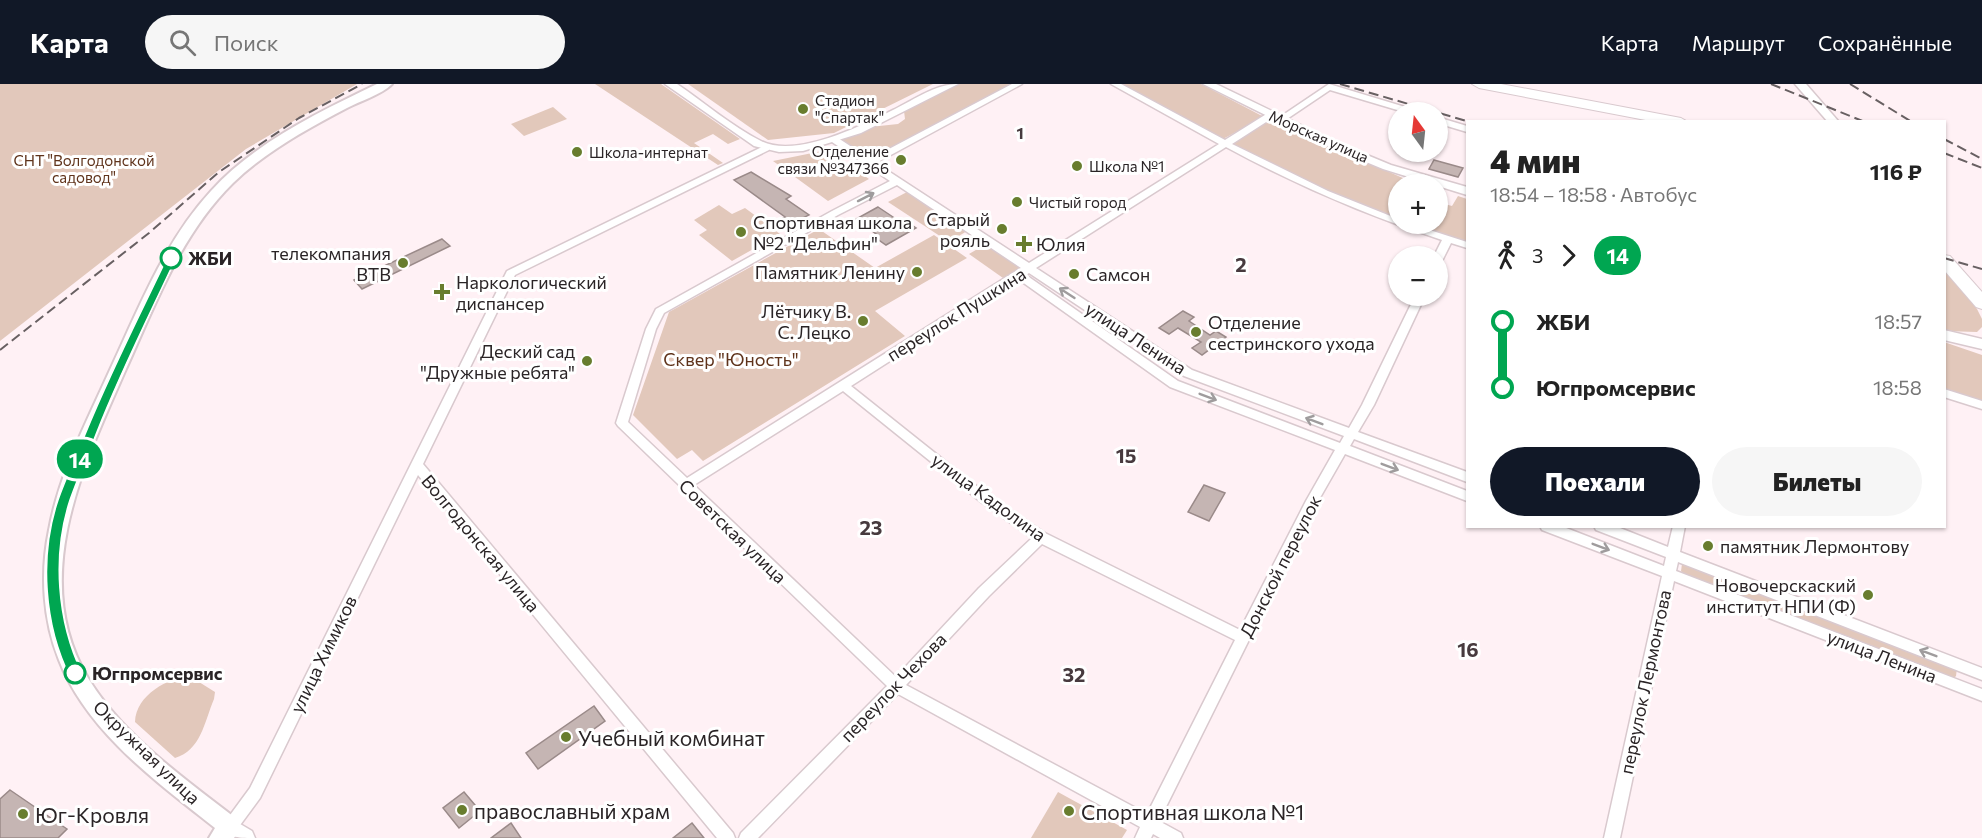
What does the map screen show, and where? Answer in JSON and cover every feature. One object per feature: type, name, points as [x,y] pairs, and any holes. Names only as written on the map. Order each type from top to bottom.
[{"type":"main road","name":"Окружная улица","points":[[232,834],[104,716],[84,691],[70,663],[57,619],[53,579],[57,533],[64,501],[102,406],[178,243],[216,192],[264,154],[354,99],[386,84]]},
{"type":"main road","points":[[1479,84],[1671,120]]},
{"type":"main road","points":[[1946,245],[1982,285]]},
{"type":"main road","points":[[1946,262],[1982,303]]},
{"type":"street","points":[[670,84],[766,148],[801,147],[835,140],[952,84]]},
{"type":"street","points":[[868,163],[1018,84]]},
{"type":"street","points":[[1115,84],[1225,143],[1367,211],[1388,218]]},
{"type":"street","name":"Морская улица","points":[[1208,84],[1276,117],[1388,166],[1466,192]]},
{"type":"street","points":[[1800,84],[1832,120]]},
{"type":"street","name":"переулок Пушкина","points":[[686,485],[1225,143],[1329,87],[1388,105]]},
{"type":"street","points":[[1448,123],[1466,129]]},
{"type":"street","name":"улица Ленина","points":[[835,140],[1024,271],[1174,384],[1466,496]]},
{"type":"street","name":"Волгодонская улица","points":[[727,838],[416,464],[511,273],[766,148]]},
{"type":"street","name":"Советская улица","points":[[897,181],[660,311],[651,329],[622,423],[896,686],[1175,838]]},
{"type":"street","points":[[1433,234],[1466,245]]},
{"type":"street","points":[[1444,246],[1448,239]]},
{"type":"street","name":"улица Ленина","points":[[1024,271],[1188,373],[1466,477]]},
{"type":"street","name":"Донской переулок","points":[[1143,838],[1415,306]]},
{"type":"street","points":[[1946,335],[1982,344]]},
{"type":"street","name":"улица Кадолина","points":[[844,386],[985,499],[1041,537],[1244,638]]},
{"type":"street","points":[[1946,394],[1982,405]]},
{"type":"street","name":"улица Химиков","points":[[232,834],[255,792],[416,464]]},
{"type":"street","name":"улица Ленина","points":[[1551,528],[1976,693]]},
{"type":"street","name":"улица Ленина","points":[[1605,528],[1976,672]]},
{"type":"street","name":"переулок Лермонтова","points":[[1612,838],[1679,528]]},
{"type":"street","name":"переулок Чехова","points":[[747,838],[896,686],[984,592],[1041,537]]},
{"type":"street","points":[[1976,672],[1962,677],[1976,693]]},
{"type":"green space","name":"СНТ \"Волгодонской садовод\"","points":[[0,84],[357,84],[246,149],[0,341]]},
{"type":"green space","points":[[595,84],[661,84],[740,139],[728,144],[713,134],[694,143],[723,163],[718,165]]},
{"type":"green space","name":"Стадион \"Спартак\"","points":[[688,84],[933,84],[834,133],[768,140]]},
{"type":"green space","points":[[959,84],[1015,84],[869,160],[840,141],[870,127],[898,124],[905,119],[904,111]]},
{"type":"green space","points":[[1118,84],[1201,84],[1264,117],[1223,139]]},
{"type":"green space","points":[[553,107],[567,119],[524,136],[511,124]]},
{"type":"green space","points":[[1270,119],[1394,174],[1388,174],[1388,218],[1365,210],[1231,145],[1231,142]]},
{"type":"green space","points":[[827,150],[869,179],[828,201],[773,161]]},
{"type":"green space","points":[[907,192],[967,231],[949,242],[888,202]]},
{"type":"green space","points":[[1458,196],[1466,199],[1466,242],[1440,234],[1448,234],[1448,205],[1452,206]]},
{"type":"green space","name":"Спортивная школа №2 \"Дельфин\"","points":[[719,205],[732,214],[745,208],[780,234],[732,261],[699,235],[707,230],[694,220]]},
{"type":"green space","name":"Сквер \"Юность\"","points":[[819,229],[875,268],[934,235],[967,258],[875,311],[905,336],[703,461],[692,450],[677,459],[633,415],[669,312]]},
{"type":"green space","points":[[986,244],[1022,267],[1003,278],[969,254]]},
{"type":"green space","points":[[1946,271],[1977,309],[1982,319],[1982,327],[1977,332],[1946,331]]},
{"type":"green space","points":[[1946,343],[1982,355],[1982,401],[1946,390]]},
{"type":"green space","points":[[1682,564],[1957,668],[1956,676],[1952,680],[1685,576],[1681,571]]},
{"type":"green space","points":[[191,677],[215,692],[214,699],[196,742],[191,749],[175,758],[135,722],[141,704],[155,689],[173,680]]},
{"type":"green space","name":"Спортивная школа №1","points":[[1058,792],[1127,830],[1122,838],[1031,838]]},
{"type":"building","points":[[1433,162],[1463,168],[1458,177],[1429,169]]},
{"type":"building","points":[[751,172],[791,196],[786,199],[809,215],[781,229],[773,224],[785,217],[734,180]]},
{"type":"building","points":[[878,207],[899,221],[903,219],[916,228],[886,245],[856,219]]},
{"type":"building","name":"телекомпания ВТВ","points":[[442,239],[450,246],[362,289],[354,280]]},
{"type":"building","name":"Отделение сестринского ухода","points":[[1183,311],[1194,317],[1189,321],[1210,335],[1216,331],[1226,337],[1202,355],[1192,348],[1201,342],[1178,328],[1169,334],[1159,328]]},
{"type":"building","points":[[1204,485],[1225,493],[1209,521],[1188,512]]},
{"type":"building","name":"Учебный комбинат","points":[[594,706],[605,721],[538,769],[526,753]]},
{"type":"building","name":"Юг-Кровля","points":[[10,790],[67,829],[58,838],[0,838],[0,799]]},
{"type":"building","name":"православный храм","points":[[464,792],[480,811],[459,828],[443,808]]},
{"type":"building","points":[[511,823],[521,838],[491,838]]},
{"type":"building","points":[[692,823],[704,838],[673,838]]},
{"type":"railway","points":[[0,350],[149,233],[219,172],[299,118],[362,84]]},
{"type":"railway","points":[[1340,84],[1466,121]]},
{"type":"railway","points":[[1771,84],[1860,120]]},
{"type":"railway","points":[[1850,84],[1909,120]]},
{"type":"railway","points":[[1946,140],[1982,159]]},
{"type":"railway","points":[[1946,154],[1982,168]]},
{"type":"railway","points":[[1946,259],[1982,269]]},
{"type":"bus line","name":"14","points":[[75,673],[57,619],[53,579],[57,533],[64,501],[102,406],[171,258]]},
{"type":"place","name":"Стадион \"Спартак\"","points":[[803,109]]},
{"type":"place","name":"Школа-интернат","points":[[577,152]]},
{"type":"place","name":"Отделение связи №347366","points":[[901,160]]},
{"type":"place","name":"Школа №1","points":[[1077,166]]},
{"type":"place","name":"Чистый город","points":[[1017,202]]},
{"type":"place","name":"Старый рояль","points":[[1002,229]]},
{"type":"place","name":"Спортивная школа №2 \"Дельфин\"","points":[[741,232]]},
{"type":"place","name":"Юлия","points":[[1024,244]]},
{"type":"place","name":"ЖБИ","points":[[171,258]]},
{"type":"place","name":"телекомпания ВТВ","points":[[403,263]]},
{"type":"place","name":"Памятник Ленину","points":[[917,272]]},
{"type":"place","name":"Самсон","points":[[1074,274]]},
{"type":"place","name":"Наркологический диспансер","points":[[442,292]]},
{"type":"place","name":"Лётчику В. С. Лецко","points":[[863,321]]},
{"type":"place","name":"Отделение сестринского ухода","points":[[1196,332]]},
{"type":"place","name":"Деский сад \"Дружные ребята\"","points":[[587,361]]},
{"type":"place","name":"памятник Лермонтову","points":[[1708,546]]},
{"type":"place","name":"Новочерскаский институт НПИ (Ф)","points":[[1868,595]]},
{"type":"place","name":"Югпромсервис","points":[[75,673]]},
{"type":"place","name":"Учебный комбинат","points":[[566,737]]},
{"type":"place","name":"православный храм","points":[[462,810]]},
{"type":"place","name":"Спортивная школа №1","points":[[1069,811]]},
{"type":"place","name":"Юг-Кровля","points":[[23,814]]},
{"type":"district","name":"1","points":[[1020,132]]},
{"type":"district","name":"2","points":[[1241,264]]},
{"type":"district","name":"15","points":[[1126,455]]},
{"type":"district","name":"23","points":[[871,527]]},
{"type":"district","name":"16","points":[[1468,649]]},
{"type":"district","name":"32","points":[[1074,674]]}]
